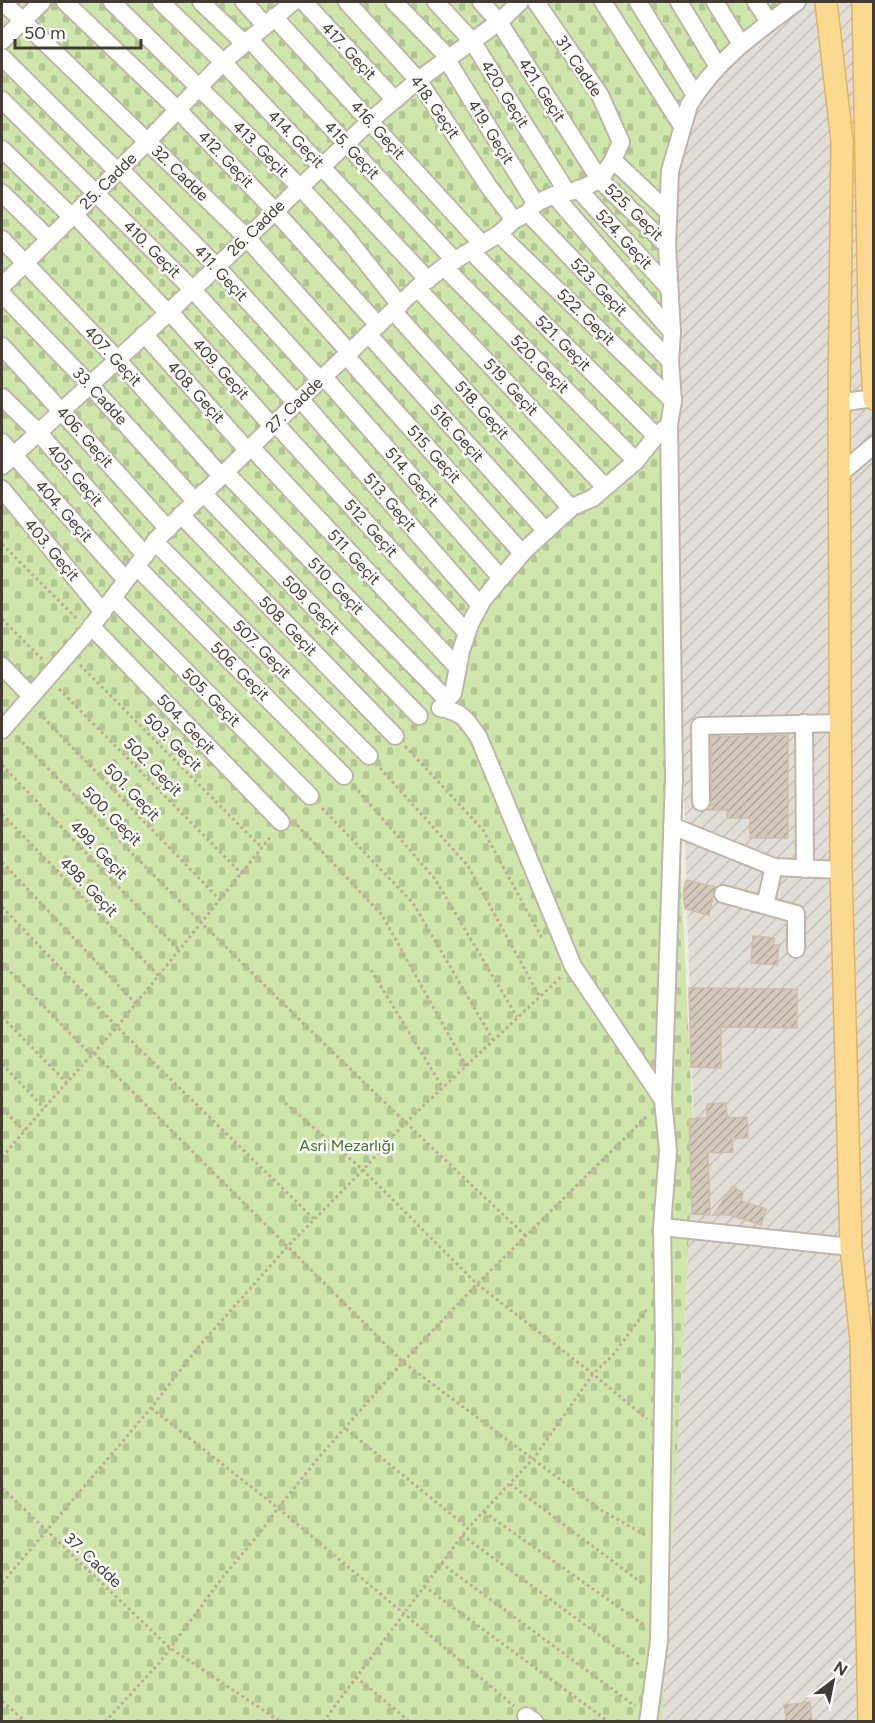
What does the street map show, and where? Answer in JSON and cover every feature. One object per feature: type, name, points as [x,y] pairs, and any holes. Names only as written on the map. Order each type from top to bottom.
[{"type":"main road","points":[[826,2],[842,141],[839,402],[841,870],[852,1247],[861,1340],[869,1722]]},
{"type":"main road","points":[[863,2],[873,398]]},
{"type":"street","name":"32. Cadde","points":[[3,2],[246,237],[347,354]]},
{"type":"street","points":[[2,41],[42,2]]},
{"type":"street","name":"412. Geçit","points":[[65,2],[177,109],[274,210],[373,330]]},
{"type":"street","name":"413. Geçit","points":[[112,2],[199,86],[342,232],[396,308]]},
{"type":"street","name":"414. Geçit","points":[[160,2],[223,62],[322,165],[423,284]]},
{"type":"street","name":"415. Geçit","points":[[201,2],[246,41],[346,143],[449,264]]},
{"type":"street","name":"416. Geçit","points":[[243,2],[270,21],[369,121],[477,248]]},
{"type":"street","name":"25. Cadde","points":[[2,286],[148,141],[223,62],[294,2]]},
{"type":"street","name":"417. Geçit","points":[[294,2],[395,100]]},
{"type":"street","name":"418. Geçit","points":[[347,2],[418,80],[489,187],[526,212]]},
{"type":"street","name":"419. Geçit","points":[[394,2],[448,59],[526,212]]},
{"type":"street","name":"420. Geçit","points":[[436,2],[472,41],[566,192]]},
{"type":"street","name":"421. Geçit","points":[[481,2],[499,22],[600,180]]},
{"type":"street","name":"26. Cadde","points":[[8,460],[169,312],[369,121],[418,80],[499,22],[520,2]]},
{"type":"street","name":"31. Cadde","points":[[536,2],[600,95],[621,142],[613,160]]},
{"type":"street","points":[[603,2],[682,126]]},
{"type":"street","points":[[638,2],[695,95]]},
{"type":"street","points":[[679,2],[717,65]]},
{"type":"street","points":[[715,2],[741,44]]},
{"type":"street","points":[[756,2],[768,22]]},
{"type":"street","points":[[648,1719],[659,1635],[662,1545],[662,1227],[668,1150],[663,1100],[674,778],[669,425],[673,401],[667,245],[670,171],[689,105],[717,65],[768,22],[797,2]]},
{"type":"street","name":"411. Geçit","points":[[2,57],[216,266],[322,378]]},
{"type":"street","name":"410. Geçit","points":[[2,100],[192,289],[298,401]]},
{"type":"street","name":"409. Geçit","points":[[2,150],[73,215],[169,312],[274,425]]},
{"type":"street","points":[[600,180],[613,160],[668,212]]},
{"type":"street","name":"27. Cadde","points":[[4,728],[90,628],[141,561],[181,515],[396,308],[449,264],[499,234],[526,212],[566,192],[600,180]]},
{"type":"street","name":"525. Geçit","points":[[600,180],[667,245]]},
{"type":"street","name":"524. Geçit","points":[[566,192],[669,288]]},
{"type":"street","name":"523. Geçit","points":[[566,192],[672,332]]},
{"type":"street","points":[[2,193],[49,239]]},
{"type":"street","name":"523. Geçit","points":[[526,212],[670,361]]},
{"type":"street","name":"522. Geçit","points":[[499,234],[673,401]]},
{"type":"street","name":"407. Geçit","points":[[2,238],[223,474]]},
{"type":"street","name":"521. Geçit","points":[[477,248],[656,436]]},
{"type":"street","name":"520. Geçit","points":[[449,264],[636,461]]},
{"type":"street","name":"519. Geçit","points":[[423,284],[605,487]]},
{"type":"street","name":"33. Cadde","points":[[2,294],[199,497]]},
{"type":"street","name":"518. Geçit","points":[[396,308],[571,508]]},
{"type":"street","name":"516. Geçit","points":[[373,330],[546,531]]},
{"type":"street","name":"408. Geçit","points":[[144,334],[250,449]]},
{"type":"street","name":"406. Geçit","points":[[2,346],[168,529]]},
{"type":"street","name":"515. Geçit","points":[[347,354],[522,553]]},
{"type":"street","name":"514. Geçit","points":[[322,378],[501,578]]},
{"type":"street","name":"405. Geçit","points":[[2,397],[38,432],[141,561]]},
{"type":"street","points":[[839,402],[873,398]]},
{"type":"street","name":"513. Geçit","points":[[298,401],[480,604]]},
{"type":"street","name":"512. Geçit","points":[[274,425],[467,633]]},
{"type":"street","points":[[663,1100],[573,966],[479,738],[464,716],[444,704],[453,693],[467,633],[480,604],[522,553],[571,508],[593,498],[636,461],[656,436],[669,425]]},
{"type":"street","name":"404. Geçit","points":[[2,442],[8,460],[141,561]]},
{"type":"street","points":[[841,473],[873,445]]},
{"type":"street","name":"511. Geçit","points":[[250,449],[458,668]]},
{"type":"street","name":"510. Geçit","points":[[223,474],[444,704]]},
{"type":"street","name":"403. Geçit","points":[[2,489],[108,605]]},
{"type":"street","name":"509. Geçit","points":[[199,497],[419,716]]},
{"type":"street","name":"508. Geçit","points":[[181,515],[395,736]]},
{"type":"street","name":"507. Geçit","points":[[141,561],[369,756]]},
{"type":"street","name":"506. Geçit","points":[[141,561],[344,776]]},
{"type":"street","name":"505. Geçit","points":[[108,605],[310,796]]},
{"type":"street","name":"504. Geçit","points":[[90,628],[281,822]]},
{"type":"street","points":[[2,666],[29,698]]},
{"type":"street","points":[[804,723],[806,868]]},
{"type":"street","points":[[701,802],[700,726],[841,723]]},
{"type":"street","points":[[672,826],[774,867],[841,870]]},
{"type":"street","points":[[765,905],[774,867]]},
{"type":"street","points":[[723,894],[796,914],[796,949]]},
{"type":"street","points":[[662,1227],[852,1247]]},
{"type":"path","points":[[2,544],[90,628]]},
{"type":"path","name":"502. Geçit","points":[[2,619],[50,673],[242,874]]},
{"type":"path","name":"503. Geçit","points":[[68,653],[262,848]]},
{"type":"path","name":"501. Geçit","points":[[29,698],[220,900]]},
{"type":"path","name":"500. Geçit","points":[[4,728],[405,1123],[526,1236]]},
{"type":"path","points":[[395,736],[483,830],[546,945]]},
{"type":"path","points":[[369,756],[468,866],[540,997]]},
{"type":"path","name":"499. Geçit","points":[[2,765],[179,951]]},
{"type":"path","points":[[344,776],[435,879],[518,1018]]},
{"type":"path","points":[[310,796],[413,903],[494,1041]]},
{"type":"path","name":"498. Geçit","points":[[2,814],[159,976]]},
{"type":"path","points":[[2,1157],[117,1027],[288,814],[382,915],[466,1066]]},
{"type":"path","points":[[2,862],[136,1004]]},
{"type":"path","points":[[2,908],[117,1027],[314,1219]]},
{"type":"path","points":[[2,963],[403,1362],[601,1510],[662,1545]]},
{"type":"path","points":[[2,1583],[152,1408],[200,1345],[287,1247],[363,1170],[405,1123],[573,966]]},
{"type":"path","points":[[371,970],[443,1088]]},
{"type":"path","points":[[2,1017],[67,1083]]},
{"type":"path","points":[[2,1064],[44,1108]]},
{"type":"path","points":[[105,1722],[160,1662],[278,1508],[321,1455],[403,1362],[477,1284],[663,1100]]},
{"type":"path","points":[[285,1103],[363,1170],[477,1284],[593,1374],[663,1432]]},
{"type":"path","points":[[2,1108],[24,1131]]},
{"type":"path","points":[[323,1722],[468,1528],[534,1458],[593,1374],[613,1355],[663,1287]]},
{"type":"path","points":[[152,1408],[278,1508],[531,1719]]},
{"type":"path","points":[[346,1429],[468,1528]]},
{"type":"path","points":[[510,1484],[659,1596]]},
{"type":"path","name":"37. Cadde","points":[[2,1488],[45,1532],[170,1648],[281,1722]]},
{"type":"path","points":[[484,1512],[659,1635]]},
{"type":"path","points":[[462,1536],[654,1675]]},
{"type":"path","points":[[441,1563],[648,1719]]},
{"type":"path","points":[[424,1586],[609,1722]]},
{"type":"path","points":[[356,1677],[410,1722]]},
{"type":"path","points":[[2,1701],[26,1722]]},
{"type":"shaded area","points":[[805,2],[873,2],[873,1721],[662,1722],[694,1145],[666,168],[714,65]]},
{"type":"green space","name":"Asri Mezarlığı","points":[[2,2],[805,2],[714,65],[666,168],[662,360],[663,473],[694,1145],[662,1721],[2,1722]]},
{"type":"building","points":[[788,735],[788,838],[750,838],[750,818],[727,818],[727,810],[708,810],[711,802],[711,737]]},
{"type":"building","points":[[686,880],[715,887],[709,915],[685,909],[683,893]]},
{"type":"building","points":[[753,936],[774,938],[774,945],[779,945],[777,965],[751,963]]},
{"type":"building","points":[[689,988],[797,989],[797,1028],[721,1027],[721,1068],[691,1067]]},
{"type":"building","points":[[726,1103],[727,1118],[747,1117],[748,1138],[732,1138],[733,1152],[708,1153],[710,1215],[692,1214],[689,1119],[707,1118],[707,1104]]},
{"type":"building","points":[[733,1186],[743,1193],[741,1201],[766,1209],[761,1225],[730,1215],[713,1215]]},
{"type":"building","points":[[810,1702],[812,1722],[787,1722],[784,1705]]}]
